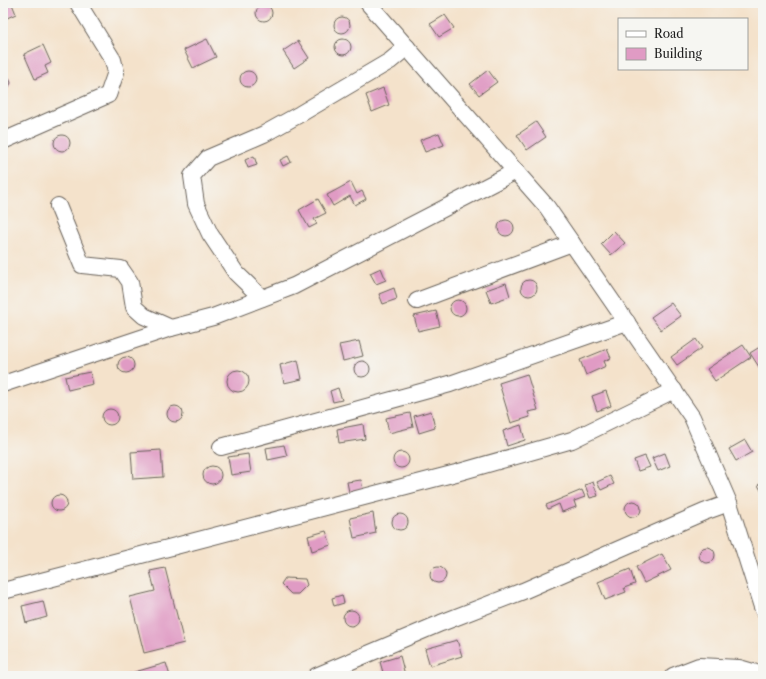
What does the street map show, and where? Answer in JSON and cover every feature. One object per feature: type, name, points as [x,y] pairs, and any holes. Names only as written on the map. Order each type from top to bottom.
[{"type":"street","points":[[3,141],[108,95],[116,72],[113,60],[78,3]]},
{"type":"street","points":[[368,3],[547,207],[692,416],[730,503],[763,610]]},
{"type":"street","points":[[262,298],[236,274],[210,234],[196,204],[192,176],[208,158],[264,134],[390,61],[408,47]]},
{"type":"street","points":[[3,384],[171,328],[213,317],[294,286],[516,171]]},
{"type":"street","points":[[58,206],[82,265],[121,269],[130,282],[134,307],[144,316],[171,328]]},
{"type":"street","points":[[417,301],[572,243]]},
{"type":"street","points":[[221,446],[450,384],[627,322]]},
{"type":"street","points":[[3,590],[456,473],[572,440],[674,390]]},
{"type":"street","points":[[316,676],[441,623],[523,591],[704,512],[730,503]]},
{"type":"street","points":[[673,676],[699,666],[739,668],[763,675]]},
{"type":"building","points":[[3,3],[15,3],[12,4],[16,14],[7,18],[3,9]]},
{"type":"building","points":[[264,5],[270,7],[272,13],[270,19],[264,21],[258,19],[256,13],[258,7]]},
{"type":"building","points":[[445,15],[454,28],[439,37],[430,24]]},
{"type":"building","points":[[342,17],[348,19],[350,25],[348,31],[342,33],[336,31],[334,25],[336,19]]},
{"type":"building","points":[[207,39],[216,57],[193,68],[184,50]]},
{"type":"building","points":[[343,39],[349,41],[351,47],[349,53],[343,55],[337,53],[335,47],[337,41]]},
{"type":"building","points":[[298,41],[309,58],[294,68],[283,51]]},
{"type":"building","points":[[43,45],[51,63],[45,66],[48,73],[35,79],[24,54]]},
{"type":"building","points":[[488,70],[497,82],[479,95],[470,84]]},
{"type":"building","points":[[248,71],[254,73],[256,79],[254,85],[248,87],[242,85],[240,79],[242,73]]},
{"type":"building","points":[[3,75],[9,78],[11,83],[8,88],[3,91]]},
{"type":"building","points":[[383,88],[389,105],[372,112],[366,95]]},
{"type":"building","points":[[536,122],[546,137],[527,150],[517,135]]},
{"type":"building","points":[[439,133],[444,145],[425,152],[420,140]]},
{"type":"building","points":[[62,135],[68,137],[70,143],[68,149],[62,151],[56,149],[54,143],[56,137]]},
{"type":"building","points":[[254,156],[257,165],[248,168],[245,160]]},
{"type":"building","points":[[288,156],[291,162],[283,166],[280,160]]},
{"type":"building","points":[[351,182],[357,194],[362,191],[366,199],[355,205],[350,196],[333,206],[327,195]]},
{"type":"building","points":[[318,199],[326,213],[314,219],[317,224],[309,228],[299,210]]},
{"type":"building","points":[[506,220],[512,222],[514,228],[512,234],[506,236],[500,234],[498,228],[500,222]]},
{"type":"building","points":[[614,231],[625,243],[611,255],[601,244]]},
{"type":"building","points":[[381,268],[386,280],[376,284],[370,273]]},
{"type":"building","points":[[529,280],[535,282],[537,288],[535,294],[529,296],[523,294],[521,288],[523,282]]},
{"type":"building","points":[[506,283],[510,296],[491,303],[486,290]]},
{"type":"building","points":[[394,288],[397,299],[383,304],[379,294]]},
{"type":"building","points":[[458,300],[464,302],[466,308],[464,314],[458,316],[452,314],[450,308],[452,302]]},
{"type":"building","points":[[671,303],[681,316],[661,330],[651,317]]},
{"type":"building","points":[[436,311],[440,326],[418,331],[414,316]]},
{"type":"building","points":[[696,339],[702,348],[677,365],[671,357]]},
{"type":"building","points":[[359,341],[363,356],[343,361],[339,345]]},
{"type":"building","points":[[743,345],[751,357],[715,381],[707,369]]},
{"type":"building","points":[[763,345],[763,369],[761,370],[750,353]]},
{"type":"building","points":[[607,349],[611,358],[604,361],[606,366],[586,375],[580,360]]},
{"type":"building","points":[[126,357],[132,359],[134,365],[132,371],[126,373],[120,371],[118,365],[120,359]]},
{"type":"building","points":[[298,360],[302,379],[284,383],[280,365]]},
{"type":"building","points":[[362,361],[368,363],[370,369],[368,375],[362,377],[356,375],[354,369],[356,363]]},
{"type":"building","points":[[238,370],[246,373],[249,381],[246,389],[238,392],[230,389],[227,381],[230,373]]},
{"type":"building","points":[[90,372],[93,384],[68,390],[65,377]]},
{"type":"building","points":[[527,374],[538,410],[528,412],[530,417],[511,423],[499,383]]},
{"type":"building","points":[[338,388],[342,400],[333,402],[330,391]]},
{"type":"building","points":[[606,391],[611,406],[597,411],[592,396]]},
{"type":"building","points":[[175,406],[181,408],[183,414],[181,420],[175,422],[169,420],[167,414],[169,408]]},
{"type":"building","points":[[110,409],[116,411],[118,417],[116,423],[110,425],[104,423],[102,417],[104,411]]},
{"type":"building","points":[[431,411],[435,428],[419,433],[414,416]]},
{"type":"building","points":[[410,413],[413,427],[389,433],[386,418]]},
{"type":"building","points":[[363,424],[365,439],[339,443],[337,429]]},
{"type":"building","points":[[521,425],[525,440],[507,446],[503,431]]},
{"type":"building","points":[[745,440],[752,452],[736,461],[729,449]]},
{"type":"building","points":[[284,445],[287,456],[268,460],[266,448]]},
{"type":"building","points":[[161,450],[163,477],[133,479],[131,452]]},
{"type":"building","points":[[401,452],[407,454],[409,460],[407,466],[401,468],[395,466],[393,460],[395,454]]},
{"type":"building","points":[[665,453],[670,466],[658,471],[652,458]]},
{"type":"building","points":[[248,454],[251,472],[231,475],[228,457]]},
{"type":"building","points":[[645,456],[650,467],[638,471],[634,460]]},
{"type":"building","points":[[208,466],[216,466],[221,471],[219,482],[216,484],[208,484],[203,479],[203,471]]},
{"type":"building","points":[[610,476],[614,484],[601,490],[597,482]]},
{"type":"building","points":[[361,480],[363,490],[349,492],[347,482]]},
{"type":"building","points":[[593,482],[598,496],[590,498],[585,485]]},
{"type":"building","points":[[763,482],[763,494],[758,485]]},
{"type":"building","points":[[582,490],[585,497],[574,501],[576,507],[562,512],[559,504],[548,509],[546,505]]},
{"type":"building","points":[[59,495],[65,497],[67,503],[65,509],[59,511],[53,509],[51,503],[53,497]]},
{"type":"building","points":[[633,501],[639,503],[641,509],[639,515],[633,517],[627,515],[625,509],[627,503]]},
{"type":"building","points":[[373,513],[376,533],[354,538],[350,518]]},
{"type":"building","points":[[400,514],[406,516],[408,522],[406,528],[400,530],[394,528],[392,522],[394,516]]},
{"type":"building","points":[[326,531],[331,545],[312,551],[308,536]]},
{"type":"building","points":[[707,547],[713,549],[715,555],[713,561],[707,563],[701,561],[699,555],[701,549]]},
{"type":"building","points":[[662,554],[671,570],[644,583],[636,567]]},
{"type":"building","points":[[438,567],[444,569],[446,575],[444,581],[438,583],[432,581],[430,575],[432,569]]},
{"type":"building","points":[[165,568],[184,643],[144,653],[130,597],[155,591],[150,571]]},
{"type":"building","points":[[630,569],[635,584],[624,588],[626,592],[605,600],[598,582]]},
{"type":"building","points":[[285,578],[305,579],[307,585],[298,594],[291,594],[281,584]]},
{"type":"building","points":[[342,595],[344,603],[334,606],[332,598]]},
{"type":"building","points":[[43,601],[47,617],[26,623],[22,606]]},
{"type":"building","points":[[351,610],[357,612],[359,618],[357,624],[351,626],[345,624],[343,618],[345,612]]},
{"type":"building","points":[[457,640],[462,656],[430,666],[425,649]]},
{"type":"building","points":[[400,656],[405,675],[384,676],[380,662]]},
{"type":"building","points":[[166,663],[170,676],[121,676]]}]
